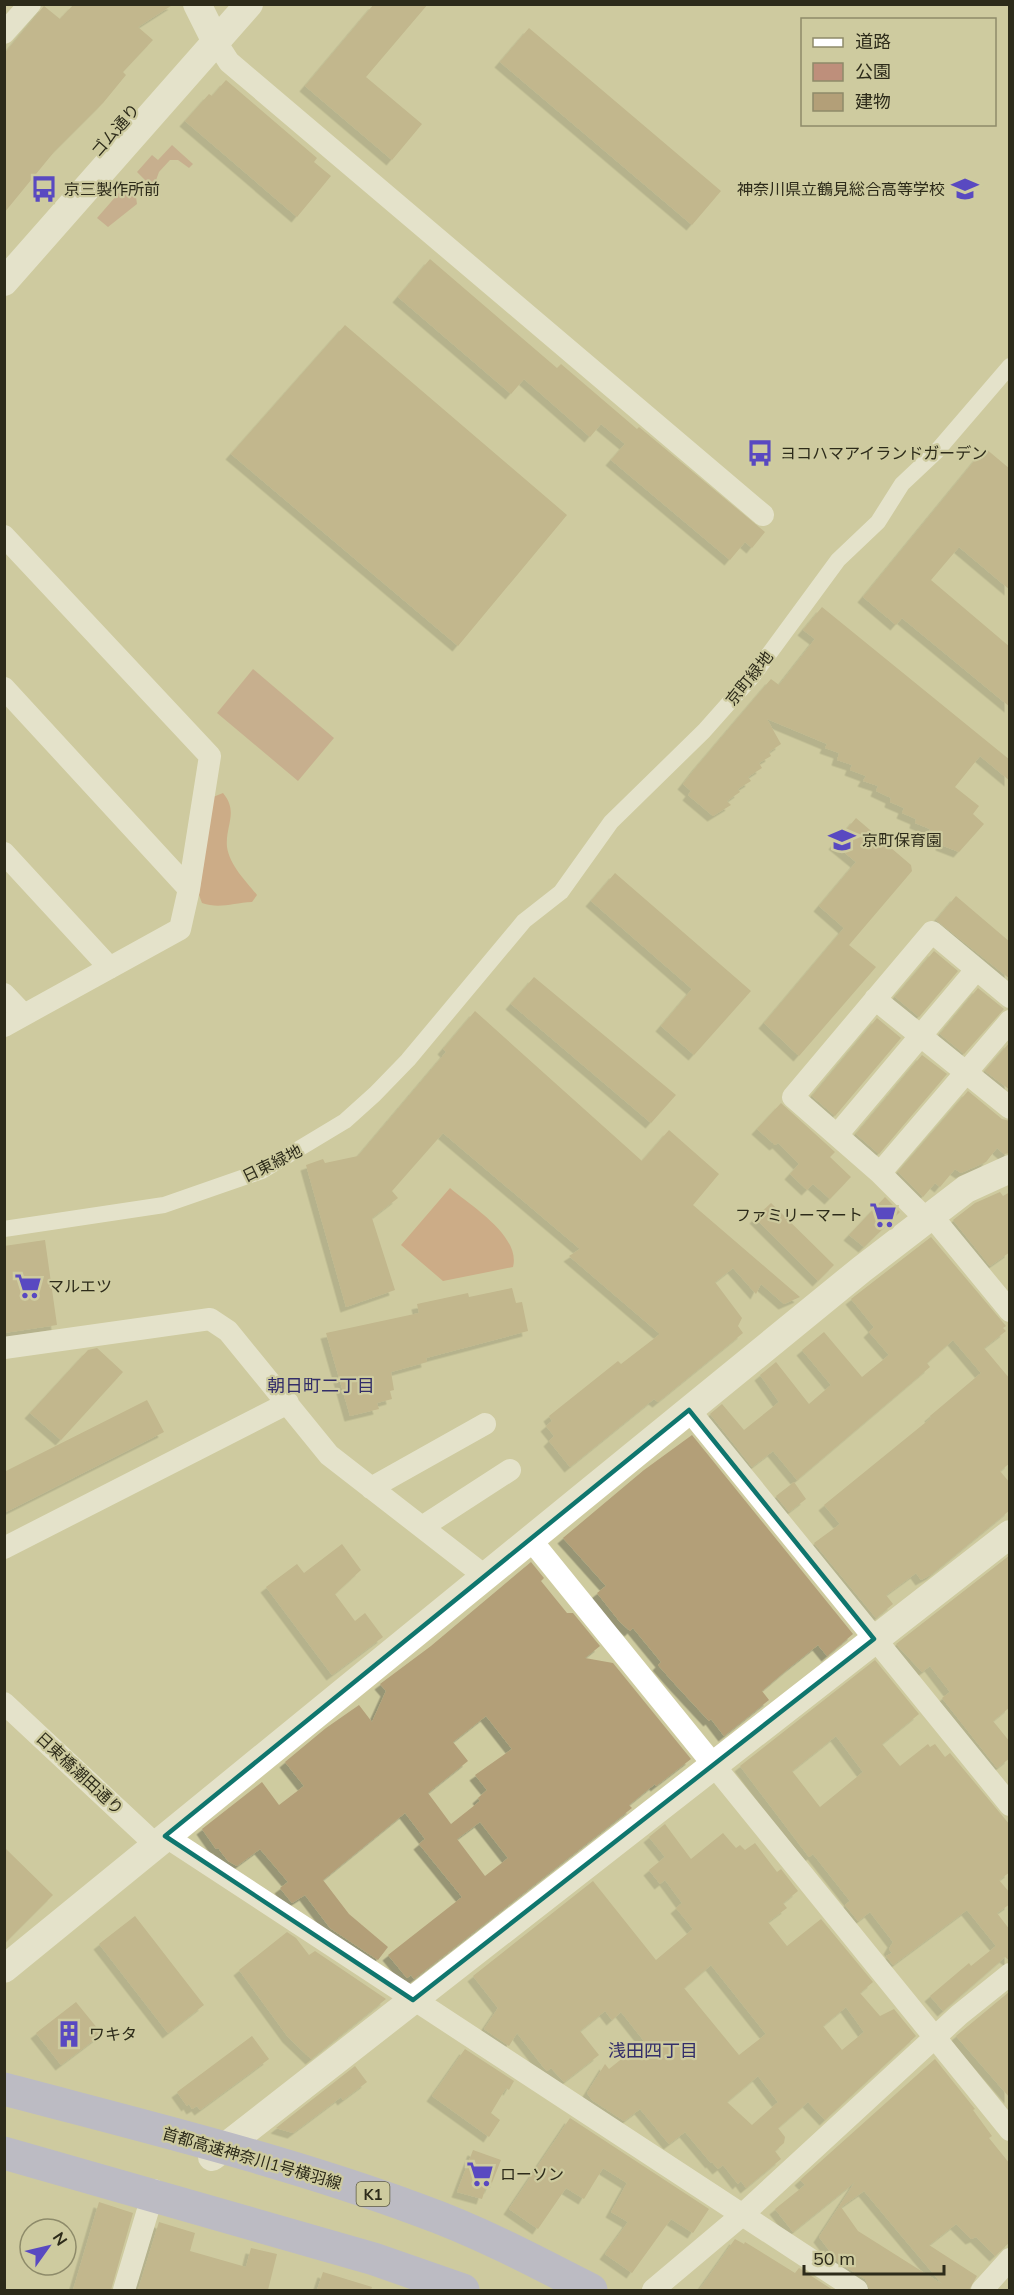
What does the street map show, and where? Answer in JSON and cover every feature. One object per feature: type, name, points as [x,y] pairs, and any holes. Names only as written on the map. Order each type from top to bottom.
[{"type":"highway","name":"首都高速神奈川1号横羽線","points":[[4,2089],[143,2126],[340,2183],[420,2210],[485,2237],[591,2290]]},
{"type":"highway","name":"K1","points":[[143,2126],[436,2240],[543,2290]]},
{"type":"highway","points":[[4,2153],[429,2277],[465,2290]]},
{"type":"street","points":[[4,33],[30,4]]},
{"type":"street","name":"ゴム通り","points":[[4,255],[211,19],[249,4]]},
{"type":"street","points":[[211,19],[229,62],[763,515]]},
{"type":"street","name":"ゴム通り","points":[[4,282],[152,116],[211,19]]},
{"type":"street","name":"京町緑地","points":[[477,980],[524,921],[561,892],[611,822],[704,731],[752,677],[838,560],[878,522],[902,484],[936,452],[1010,366]]},
{"type":"street","points":[[4,536],[210,756],[189,889],[180,929],[14,1020],[4,994]]},
{"type":"street","points":[[4,688],[189,889]]},
{"type":"street","points":[[4,853],[110,968]]},
{"type":"street","points":[[1010,997],[932,932],[793,1097],[928,1217],[1010,1311]]},
{"type":"street","points":[[837,1134],[976,970]]},
{"type":"street","name":"日東緑地","points":[[4,1229],[164,1205],[262,1171],[345,1121],[408,1060],[477,980]]},
{"type":"street","points":[[875,999],[1010,1108]]},
{"type":"street","points":[[880,1173],[1010,1021]]},
{"type":"street","points":[[4,1969],[928,1217],[966,1189],[1010,1169]]},
{"type":"street","points":[[4,1348],[210,1319],[228,1331],[329,1455],[486,1577]]},
{"type":"street","points":[[4,1548],[288,1403]]},
{"type":"street","points":[[689,1410],[1010,1805]]},
{"type":"street","points":[[371,1488],[485,1424]]},
{"type":"street","points":[[422,1527],[510,1470]]},
{"type":"street","points":[[212,2157],[1010,1534]]},
{"type":"street","points":[[531,1540],[1010,2130]]},
{"type":"street","name":"日東橋潮田通り","points":[[4,1703],[160,1840],[413,2000],[857,2290]]},
{"type":"street","points":[[653,2290],[742,2215],[936,2039],[959,2015],[1010,1974]]},
{"type":"street","points":[[124,2290],[153,2190]]},
{"type":"street","points":[[982,2290],[1010,2259]]},
{"type":"highlighted area","points":[[689,1410],[874,1639],[413,2000],[165,1836]]},
{"type":"green space","points":[[172,145],[193,164],[189,168],[178,160],[170,160],[159,172],[155,183],[148,183],[137,172],[152,155],[158,160]]},
{"type":"green space","points":[[124,187],[136,197],[137,204],[108,227],[97,218]]},
{"type":"green space","points":[[253,669],[334,738],[298,781],[217,713]]},
{"type":"shaded area","points":[[223,793],[228,800],[231,813],[227,847],[231,861],[257,895],[252,902],[214,906],[202,903],[199,895],[213,797]]},
{"type":"shaded area","points":[[450,1188],[502,1233],[513,1255],[513,1267],[443,1281],[401,1245]]},
{"type":"building","points":[[74,4],[174,4],[138,27],[153,40],[123,72],[126,75],[103,103],[54,152],[4,213],[4,54],[44,6],[60,19]]},
{"type":"building","points":[[374,4],[428,4],[366,77],[422,124],[392,160],[305,86]]},
{"type":"building","points":[[529,28],[721,191],[692,225],[500,62]]},
{"type":"building","points":[[226,80],[317,158],[314,162],[331,176],[297,217],[185,121],[209,94],[212,96]]},
{"type":"building","points":[[430,259],[557,368],[561,364],[637,429],[639,427],[765,532],[752,548],[745,542],[730,560],[611,460],[625,444],[601,424],[590,437],[524,379],[511,394],[398,297]]},
{"type":"building","points":[[345,325],[567,515],[458,646],[231,454]]},
{"type":"building","points":[[985,448],[1010,469],[1010,590],[959,547],[931,580],[1010,647],[1010,707],[902,618],[896,625],[863,597]]},
{"type":"building","points":[[822,607],[1010,760],[1010,781],[980,756],[955,787],[979,806],[973,814],[984,824],[959,852],[941,845],[942,841],[928,834],[930,829],[915,823],[916,819],[902,813],[904,808],[890,802],[891,798],[876,791],[878,786],[863,781],[866,776],[850,770],[852,765],[837,760],[839,753],[825,748],[827,744],[767,719],[781,744],[769,752],[771,756],[759,763],[762,768],[748,777],[751,781],[738,789],[740,792],[727,801],[731,805],[713,816],[688,795],[691,791],[683,784],[697,766],[771,679],[779,685],[815,639],[803,630]]},
{"type":"building","points":[[856,818],[911,865],[912,871],[849,945],[876,967],[799,1056],[764,1023],[844,928],[819,906],[856,862],[834,844]]},
{"type":"building","points":[[615,873],[751,991],[694,1055],[661,1026],[692,989],[591,901]]},
{"type":"building","points":[[956,896],[1010,942],[1010,979],[936,920]]},
{"type":"building","points":[[934,951],[958,971],[919,1017],[895,997]]},
{"type":"building","points":[[534,977],[676,1095],[651,1123],[511,1004]]},
{"type":"building","points":[[978,988],[1004,1009],[964,1054],[940,1034]]},
{"type":"building","points":[[475,1011],[642,1161],[669,1130],[719,1174],[693,1205],[800,1297],[784,1304],[761,1284],[756,1294],[733,1268],[715,1282],[742,1318],[738,1326],[743,1333],[658,1402],[654,1399],[570,1467],[549,1441],[554,1436],[546,1426],[552,1421],[549,1416],[618,1361],[621,1364],[660,1334],[569,1256],[580,1249],[443,1133],[392,1191],[398,1198],[372,1218],[395,1290],[346,1307],[306,1165],[323,1159],[325,1163],[358,1156],[446,1052],[443,1049]]},
{"type":"building","points":[[877,1018],[901,1038],[835,1116],[812,1096]]},
{"type":"building","points":[[1010,1042],[1010,1090],[985,1071]]},
{"type":"building","points":[[922,1055],[947,1074],[879,1154],[856,1134]]},
{"type":"building","points":[[968,1091],[1002,1119],[1010,1121],[1010,1153],[1004,1154],[997,1148],[986,1162],[961,1173],[955,1169],[940,1187],[935,1183],[923,1197],[898,1172]]},
{"type":"building","points":[[781,1103],[835,1152],[830,1157],[851,1177],[830,1199],[813,1184],[807,1190],[790,1174],[799,1164],[778,1143],[775,1145],[757,1129]]},
{"type":"building","points":[[1000,1192],[1003,1196],[1010,1192],[1010,1252],[990,1266],[953,1220],[975,1203]]},
{"type":"building","points":[[885,1197],[900,1212],[864,1247],[849,1235]]},
{"type":"building","points":[[771,1203],[834,1265],[818,1281],[755,1218]]},
{"type":"building","points":[[931,1237],[1006,1326],[1003,1328],[1006,1331],[984,1348],[1010,1379],[1010,1463],[1000,1471],[1010,1483],[1010,1510],[932,1574],[921,1580],[916,1573],[886,1595],[893,1604],[876,1618],[814,1543],[840,1524],[824,1505],[931,1418],[930,1416],[981,1373],[953,1340],[927,1363],[930,1367],[797,1480],[773,1451],[752,1467],[710,1414],[722,1404],[744,1430],[779,1402],[760,1375],[776,1362],[809,1404],[831,1385],[802,1350],[824,1332],[862,1377],[889,1355],[869,1332],[874,1327],[851,1299]]},
{"type":"building","name":"マルエツ","points":[[45,1240],[57,1325],[4,1333],[4,1246]]},
{"type":"building","points":[[512,1288],[516,1303],[522,1302],[528,1331],[426,1358],[427,1362],[391,1372],[394,1390],[390,1391],[392,1399],[377,1403],[379,1409],[350,1416],[326,1333],[419,1313],[417,1304],[468,1293],[469,1297]]},
{"type":"building","points":[[97,1348],[123,1372],[61,1440],[30,1413],[88,1350]]},
{"type":"building","points":[[147,1400],[164,1432],[4,1513],[4,1472]]},
{"type":"building","points":[[692,1435],[853,1634],[827,1656],[818,1645],[762,1691],[769,1700],[724,1736],[711,1719],[709,1721],[658,1665],[661,1662],[633,1628],[630,1631],[620,1622],[597,1593],[606,1586],[563,1538],[644,1470]]},
{"type":"building","points":[[794,1482],[806,1499],[789,1512],[776,1496]]},
{"type":"building","points":[[342,1544],[361,1570],[335,1594],[355,1621],[365,1613],[383,1637],[332,1675],[266,1587],[297,1564],[304,1573]]},
{"type":"building","points":[[1010,1555],[1010,1707],[993,1721],[1010,1742],[1010,1758],[997,1768],[942,1698],[950,1692],[930,1666],[922,1672],[896,1644]]},
{"type":"building","points":[[531,1562],[544,1578],[541,1581],[567,1613],[573,1613],[600,1646],[585,1658],[613,1663],[691,1759],[656,1786],[655,1784],[629,1805],[632,1808],[414,1979],[411,1975],[407,1978],[388,1955],[462,1897],[419,1844],[425,1839],[405,1813],[323,1880],[349,1914],[388,1947],[378,1960],[330,1928],[305,1895],[292,1903],[280,1888],[288,1882],[260,1849],[237,1866],[228,1861],[218,1848],[216,1849],[202,1829],[262,1782],[279,1805],[304,1786],[285,1762],[326,1728],[359,1705],[372,1722],[386,1691],[380,1684],[431,1646]],"holes":[[[486,1716],[512,1749],[475,1775],[487,1790],[478,1798],[480,1801],[451,1824],[428,1793],[468,1761],[453,1742]],[[480,1822],[508,1858],[485,1876],[457,1839]]]},
{"type":"building","points":[[875,1660],[919,1714],[882,1744],[900,1766],[928,1744],[930,1747],[935,1744],[945,1757],[950,1753],[1010,1825],[1010,1872],[999,1880],[1010,1893],[1010,1904],[997,1913],[1010,1930],[1010,1961],[1005,1957],[943,2011],[930,1996],[969,1963],[971,1966],[996,1946],[967,1910],[893,1965],[886,1956],[892,1953],[889,1949],[893,1942],[870,1912],[858,1921],[845,1905],[850,1901],[813,1854],[809,1857],[740,1766]],"holes":[[[836,1736],[863,1772],[820,1807],[792,1771]]]},
{"type":"building","points":[[665,1824],[691,1859],[723,1833],[736,1848],[740,1845],[745,1850],[755,1843],[777,1872],[781,1869],[798,1891],[783,1903],[787,1908],[768,1922],[787,1946],[821,1919],[873,1982],[860,1993],[880,2016],[894,2009],[916,2036],[825,2120],[808,2102],[778,2128],[785,2137],[784,2143],[775,2151],[781,2159],[746,2188],[741,2181],[738,2184],[723,2165],[718,2169],[711,2163],[685,2132],[669,2144],[640,2109],[624,2121],[592,2100],[587,2093],[605,2064],[609,2069],[644,2041],[621,2012],[612,2020],[605,2011],[580,2031],[599,2055],[564,2082],[551,2068],[547,2071],[544,2068],[517,2033],[509,2046],[484,2029],[498,2008],[473,1976],[593,1881],[656,1960],[693,1929],[676,1908],[682,1903],[665,1880],[660,1884],[649,1870],[665,1857],[649,1837]],"holes":[[[711,1965],[766,2034],[739,2055],[684,1988]],[[846,2007],[864,2032],[842,2050],[823,2026]],[[758,2076],[778,2102],[752,2125],[727,2102]]]},
{"type":"building","points":[[4,1847],[53,1895],[4,1944]]},
{"type":"building","points":[[135,1916],[204,2005],[168,2033],[99,1944]]},
{"type":"building","points":[[287,1932],[296,1938],[309,1955],[315,1951],[386,1999],[311,2059],[288,2037],[239,1970]]},
{"type":"building","points":[[1010,1992],[1010,2098],[956,2036]]},
{"type":"building","name":"ワキタ","points":[[76,2002],[102,2034],[61,2065],[36,2033]]},
{"type":"building","points":[[252,2036],[269,2059],[200,2110],[197,2106],[192,2109],[189,2104],[187,2106],[177,2092]]},
{"type":"building","points":[[465,2049],[514,2081],[509,2090],[506,2088],[491,2113],[500,2120],[489,2137],[432,2096]]},
{"type":"building","points":[[935,2059],[975,2109],[973,2110],[992,2136],[989,2138],[1010,2164],[1010,2242],[995,2256],[976,2237],[971,2239],[956,2224],[929,2245],[977,2276],[969,2290],[870,2290],[865,2279],[838,2262],[819,2237],[855,2182],[793,2232],[775,2209],[805,2185],[800,2180]],"holes":[[[864,2191],[942,2284],[858,2231],[841,2207]]]},
{"type":"building","points":[[355,2066],[367,2082],[343,2100],[341,2097],[293,2133],[276,2128]]},
{"type":"building","points":[[570,2118],[709,2209],[693,2233],[671,2219],[632,2273],[605,2254],[628,2222],[611,2212],[627,2183],[603,2168],[584,2199],[566,2188],[538,2229],[509,2209]]},
{"type":"building","name":"ローソン","points":[[473,2150],[501,2160],[490,2188],[486,2187],[482,2199],[457,2192]]},
{"type":"building","points":[[99,2202],[133,2213],[111,2290],[73,2290]]},
{"type":"building","points":[[159,2222],[195,2233],[190,2251],[246,2267],[251,2248],[277,2254],[268,2290],[138,2290]]},
{"type":"building","points":[[735,2239],[744,2244],[745,2242],[795,2273],[799,2268],[833,2290],[699,2290]]},
{"type":"building","points":[[323,2272],[372,2287],[371,2290],[317,2290]]},
{"type":"place","name":"京三製作所前","points":[[44,189]]},
{"type":"place","name":"神奈川県立鶴見総合高等学校","points":[[965,189]]},
{"type":"place","name":"ヨコハマアイランドガーデン","points":[[760,453]]},
{"type":"place","name":"京町保育園","points":[[842,840]]},
{"type":"place","name":"ファミリーマート","points":[[883,1215]]},
{"type":"place","name":"マルエツ","points":[[28,1286]]},
{"type":"place","name":"ワキタ","points":[[69,2034]]},
{"type":"place","name":"ローソン","points":[[480,2174]]},
{"type":"district","name":"朝日町二丁目","points":[[321,1385]]},
{"type":"district","name":"浅田四丁目","points":[[653,2050]]}]
